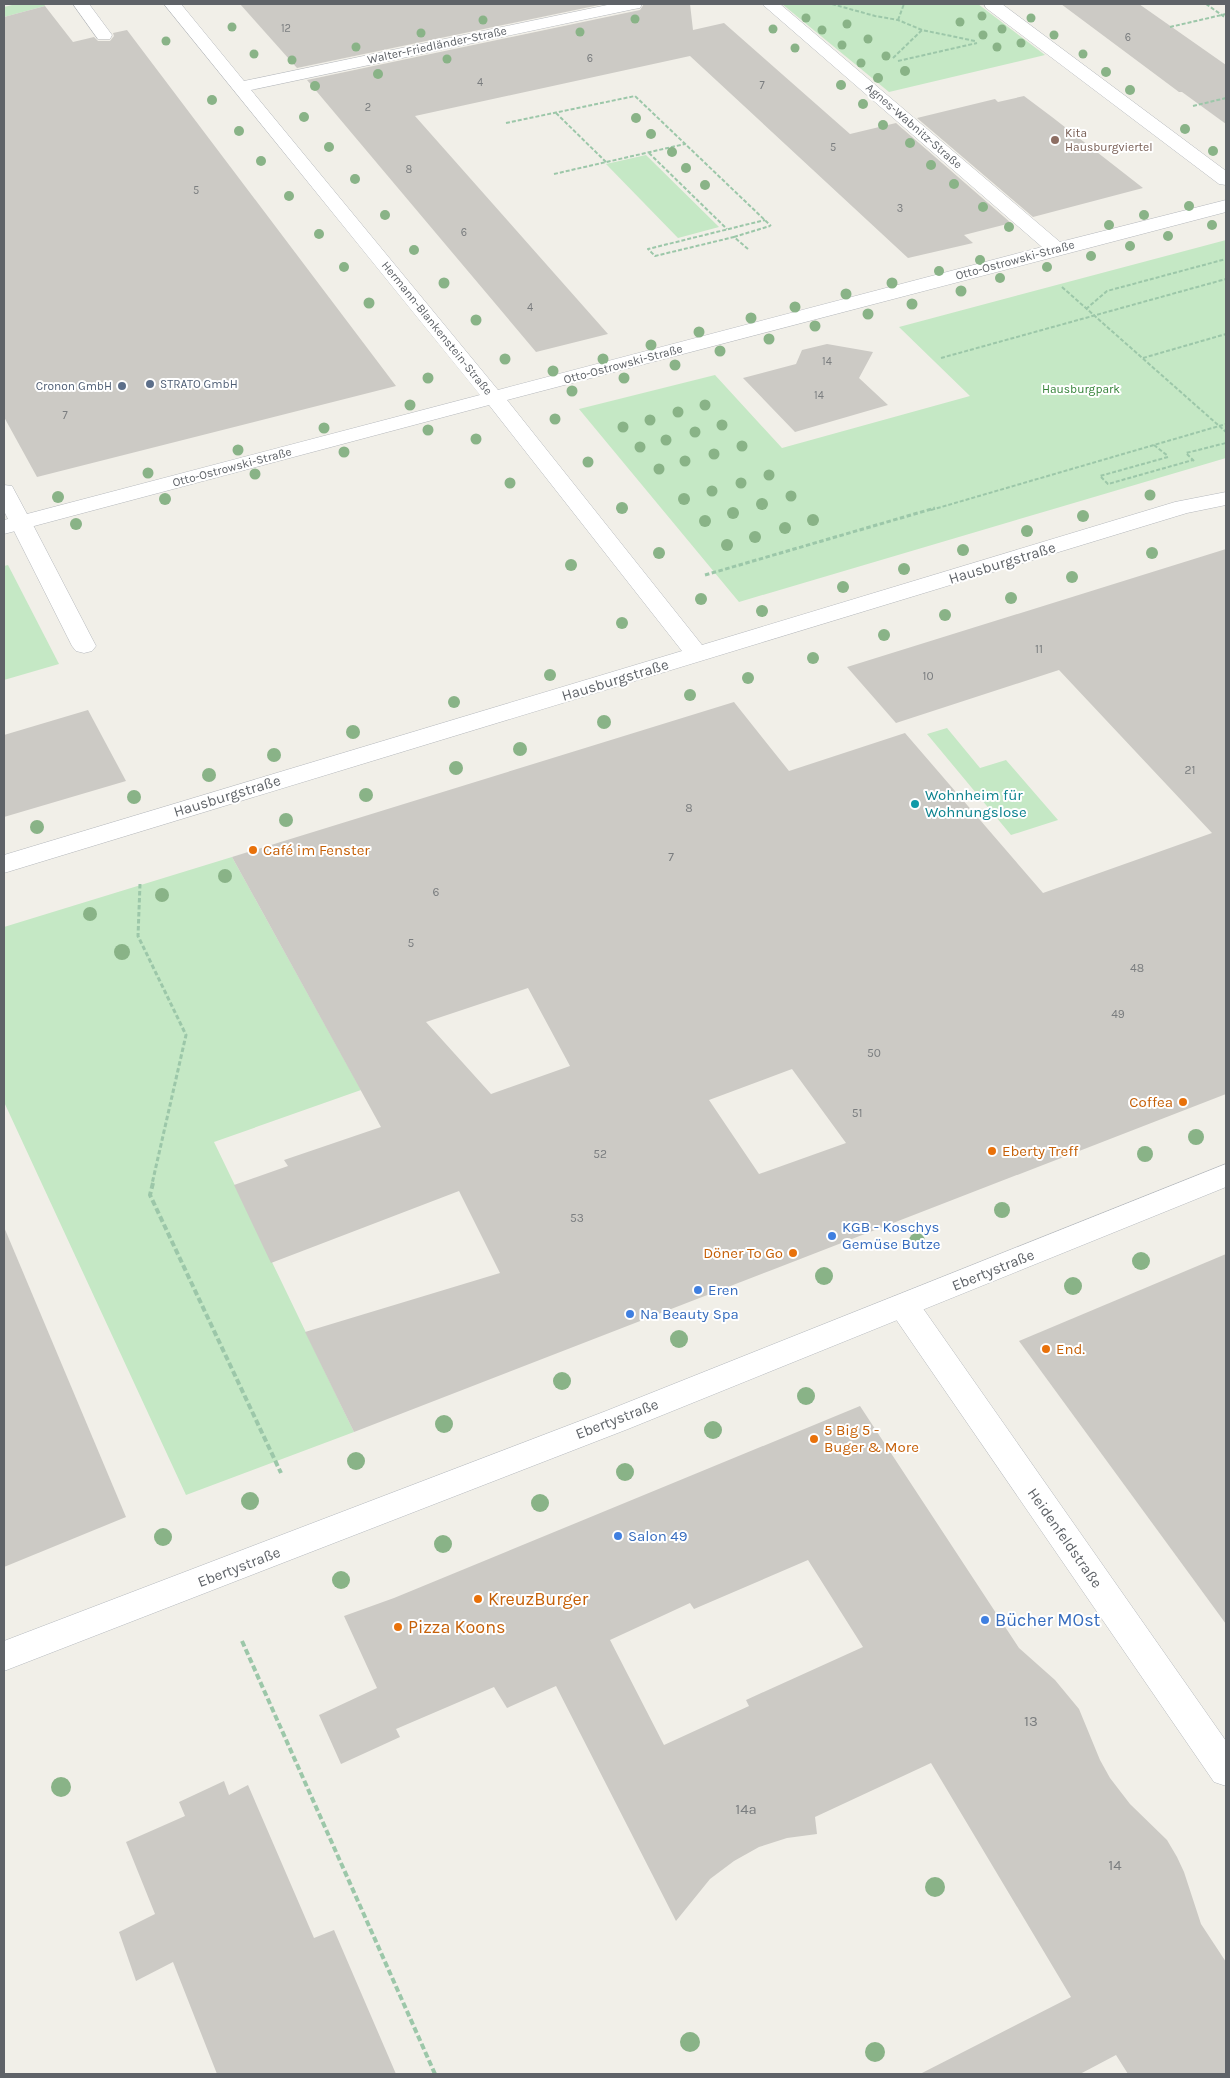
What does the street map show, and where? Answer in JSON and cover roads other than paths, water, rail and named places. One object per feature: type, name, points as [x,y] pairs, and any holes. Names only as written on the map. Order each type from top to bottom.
[{"type":"street","points":[[81,4],[104,35]]},
{"type":"street","name":"Hermann-Blankenstein-Straße","points":[[172,4],[494,398],[698,656]]},
{"type":"street","name":"Walter-Friedländer-Straße","points":[[240,87],[634,4]]},
{"type":"street","name":"Agnes-Wabnitz-Straße","points":[[770,4],[1056,249]]},
{"type":"street","points":[[992,4],[1226,180]]},
{"type":"street","name":"Otto-Ostrowski-Straße","points":[[12,525],[1056,249],[1226,206]]},
{"type":"street","points":[[4,491],[12,525],[84,646]]},
{"type":"street","name":"Hausburgstraße","points":[[4,864],[698,656],[1183,507],[1226,499]]},
{"type":"street","name":"Ebertystraße","points":[[4,1656],[232,1570],[904,1306],[1226,1175]]},
{"type":"street","name":"Heidenfeldstraße","points":[[904,1306],[1226,1770]]},
{"type":"place","name":"Kita Hausburgviertel","points":[[1055,140]]},
{"type":"place","name":"STRATO GmbH","points":[[150,384]]},
{"type":"place","name":"Cronon GmbH","points":[[122,386]]},
{"type":"place","name":"Wohnheim für Wohnungslose","points":[[915,804]]},
{"type":"place","name":"Café im Fenster","points":[[253,850]]},
{"type":"place","name":"Coffea","points":[[1183,1102]]},
{"type":"place","name":"Eberty Treff","points":[[992,1151]]},
{"type":"place","name":"KGB - Koschys Gemüse Butze","points":[[832,1236]]},
{"type":"place","name":"Döner To Go","points":[[793,1253]]},
{"type":"place","name":"Eren","points":[[698,1290]]},
{"type":"place","name":"Na Beauty Spa","points":[[630,1314]]},
{"type":"place","name":"End.","points":[[1046,1349]]},
{"type":"place","name":"5 Big 5 - Buger & More","points":[[814,1439]]},
{"type":"place","name":"Salon 49","points":[[618,1536]]},
{"type":"place","name":"KreuzBurger","points":[[478,1599]]},
{"type":"place","name":"Bücher MOst","points":[[985,1620]]},
{"type":"place","name":"Pizza Koons","points":[[398,1627]]},
{"type":"park label","name":"Hausburgpark","points":[[1081,389]]}]
